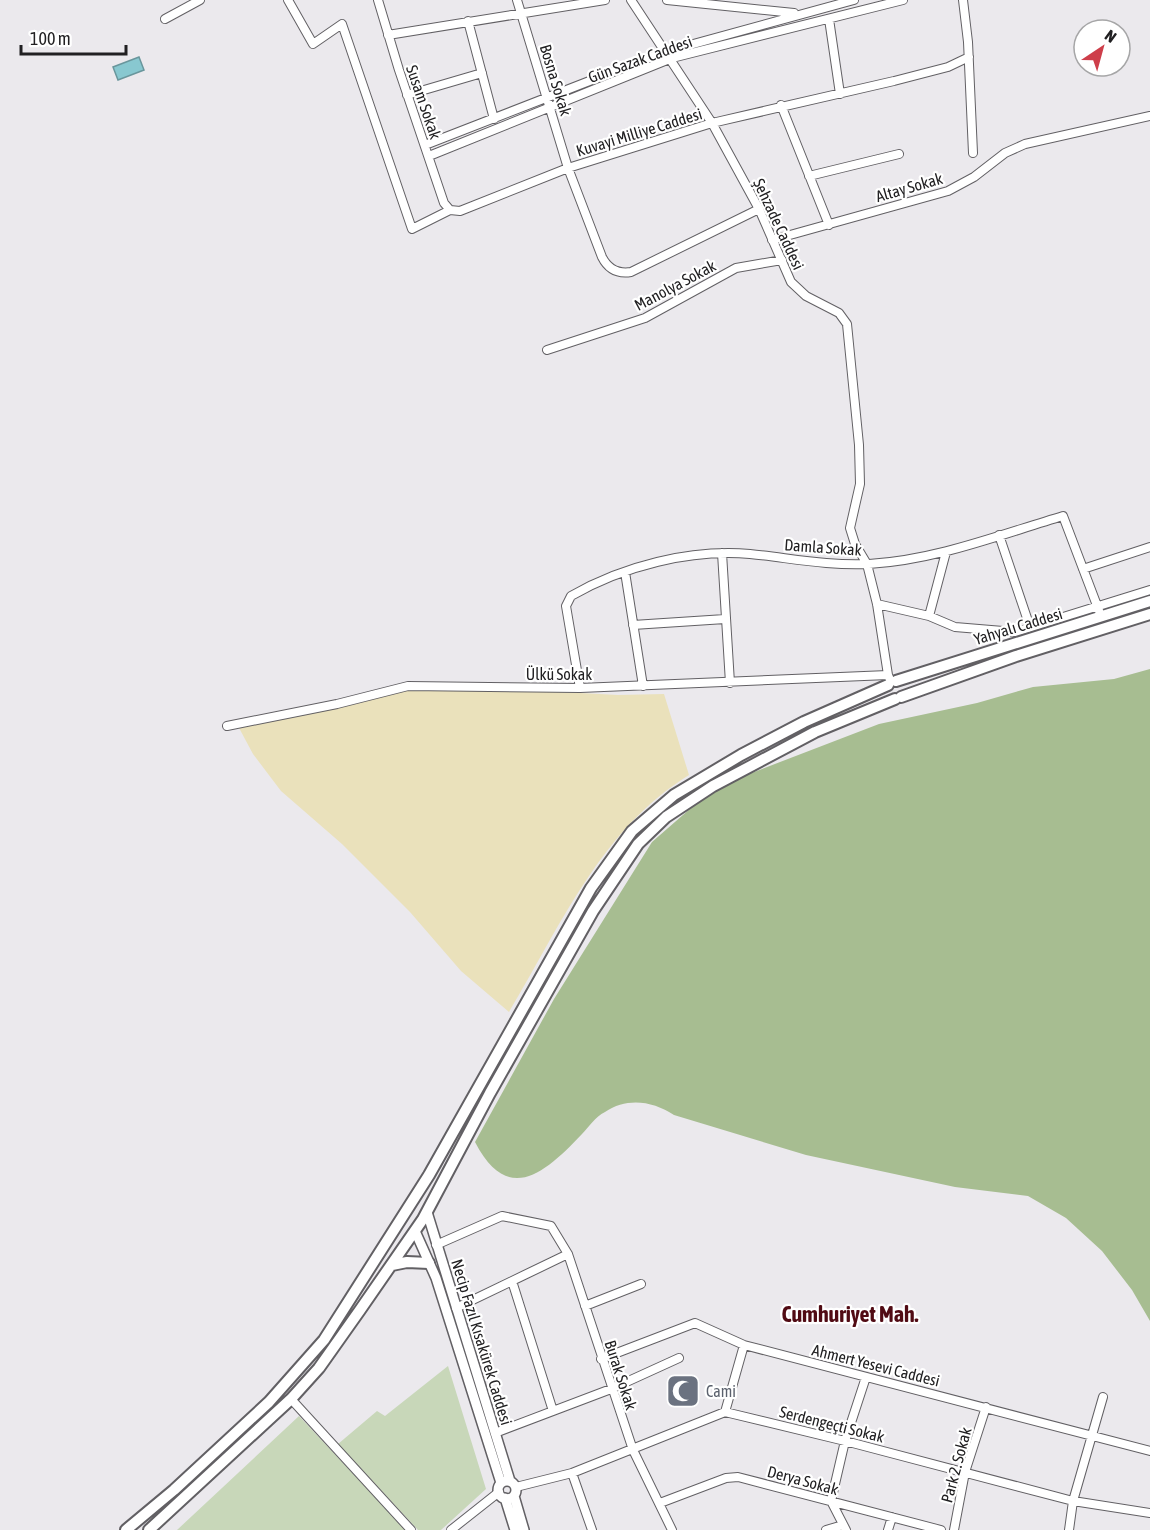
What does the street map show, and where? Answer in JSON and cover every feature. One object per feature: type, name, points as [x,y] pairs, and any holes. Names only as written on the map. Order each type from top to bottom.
[{"type":"main road","name":"Yahyalı Caddesi","points":[[126,1530],[174,1490],[269,1402],[299,1370],[334,1326],[413,1203],[591,888],[632,831],[674,795],[741,755],[891,681],[1099,611],[1150,600]]},
{"type":"main road","name":"Yahyalı Caddesi","points":[[149,1530],[291,1399],[318,1368],[392,1265],[427,1212],[490,1093],[593,911],[616,873],[643,839],[676,810],[713,786],[815,732],[898,698],[984,667],[1150,614]]},
{"type":"main road","points":[[891,681],[904,689],[898,698]]},
{"type":"main road","points":[[413,1203],[427,1212]]},
{"type":"main road","points":[[400,1222],[415,1232]]},
{"type":"main road","points":[[392,1265],[407,1262],[429,1263]]},
{"type":"street","points":[[165,19],[200,0]]},
{"type":"street","name":"Kuvayi Milliye Caddesi","points":[[288,0],[313,44],[342,24],[412,229],[450,210],[460,211],[568,168],[712,123],[948,67],[969,57]]},
{"type":"street","name":"Susam Sokak","points":[[378,0],[444,203],[450,210]]},
{"type":"street","name":"Bosna Sokak","points":[[517,0],[568,168],[604,261],[614,270],[622,273],[631,272],[759,209]]},
{"type":"street","points":[[388,35],[605,0]]},
{"type":"street","name":"Şehzade Caddesi","points":[[631,0],[664,52],[672,58],[712,123],[759,209],[796,287],[813,301],[839,313],[849,327],[860,484],[850,528],[858,551],[867,564],[891,681]]},
{"type":"street","points":[[667,0],[737,4],[799,14]]},
{"type":"street","name":"Gün Sazak Caddesi","points":[[425,145],[664,52],[854,0]]},
{"type":"street","name":"Gün Sazak Caddesi","points":[[429,156],[672,58],[903,0]]},
{"type":"street","points":[[963,0],[969,57],[973,153]]},
{"type":"street","points":[[828,19],[840,93]]},
{"type":"street","points":[[468,21],[494,118]]},
{"type":"street","points":[[407,95],[482,73]]},
{"type":"street","points":[[781,105],[829,225]]},
{"type":"street","name":"Altay Sokak","points":[[772,240],[948,191],[974,177],[1005,153],[1025,144],[1150,117]]},
{"type":"street","points":[[809,176],[899,154]]},
{"type":"street","name":"Manolya Sokak","points":[[547,350],[645,318],[736,268],[782,260]]},
{"type":"street","name":"Damla Sokak","points":[[580,688],[567,601],[573,594],[625,572],[671,559],[750,554],[817,563],[867,564],[946,552],[1063,516],[1099,611]]},
{"type":"street","points":[[999,535],[1030,627]]},
{"type":"street","points":[[1083,569],[1150,547]]},
{"type":"street","points":[[929,616],[946,552]]},
{"type":"street","points":[[722,554],[730,683]]},
{"type":"street","points":[[625,572],[642,686]]},
{"type":"street","points":[[877,604],[929,616],[955,627],[1015,632],[1099,611],[1150,590]]},
{"type":"street","points":[[633,625],[725,619]]},
{"type":"street","name":"Ülkü Sokak","points":[[227,726],[337,704],[408,686],[580,688],[891,681]]},
{"type":"street","name":"Necip Fazıl Kısakürek Caddesi","points":[[427,1212],[495,1433],[515,1530]]},
{"type":"street","name":"Burak Sokak","points":[[436,1245],[502,1216],[551,1226],[568,1254],[633,1450],[672,1530]]},
{"type":"street","name":"Necip Fazıl Kısakürek Caddesi","points":[[415,1232],[429,1263],[507,1490],[524,1530]]},
{"type":"street","points":[[456,1308],[568,1254]]},
{"type":"street","points":[[512,1281],[553,1411]]},
{"type":"street","points":[[585,1306],[641,1284]]},
{"type":"street","name":"Ahmert Yesevi Caddesi","points":[[601,1359],[695,1323],[744,1345],[1150,1451]]},
{"type":"street","points":[[451,1530],[507,1490],[572,1473],[725,1412],[744,1345]]},
{"type":"street","points":[[495,1433],[611,1389],[679,1358]]},
{"type":"street","points":[[826,1530],[844,1527],[831,1501],[845,1441],[866,1377]]},
{"type":"street","points":[[1069,1530],[1073,1501],[1103,1397]]},
{"type":"street","points":[[291,1399],[411,1530]]},
{"type":"street","name":"Park 2. Sokak","points":[[954,1530],[965,1472],[986,1407]]},
{"type":"street","name":"Serdengeçti Sokak","points":[[725,1412],[1073,1501],[1150,1513]]},
{"type":"street","points":[[572,1473],[592,1530]]},
{"type":"street","name":"Derya Sokak","points":[[660,1503],[733,1477],[941,1530]]},
{"type":"street","points":[[888,1530],[892,1517]]},
{"type":"green space","points":[[1150,669],[1150,1321],[1132,1290],[1102,1251],[1066,1218],[1028,1196],[955,1187],[806,1155],[674,1115],[649,1104],[622,1104],[601,1114],[554,1161],[541,1171],[527,1177],[514,1178],[500,1173],[488,1162],[475,1142],[554,999],[652,842],[699,801],[728,782],[879,724],[977,703],[1033,687],[1114,679]]},
{"type":"green space","points":[[448,1366],[486,1489],[441,1530],[418,1530],[338,1444],[377,1411],[385,1416]]},
{"type":"green space","points":[[299,1416],[406,1530],[177,1530]]},
{"type":"sand","points":[[524,690],[618,695],[664,694],[689,775],[658,797],[607,851],[565,914],[509,1012],[461,971],[410,912],[342,844],[281,791],[253,754],[238,726],[406,691]]},
{"type":"water","points":[[139,57],[144,70],[118,80],[113,67]]},
{"type":"place","name":"Cami","points":[[683,1391]]},
{"type":"district","name":"Cumhuriyet Mah.","points":[[850,1314]]}]
